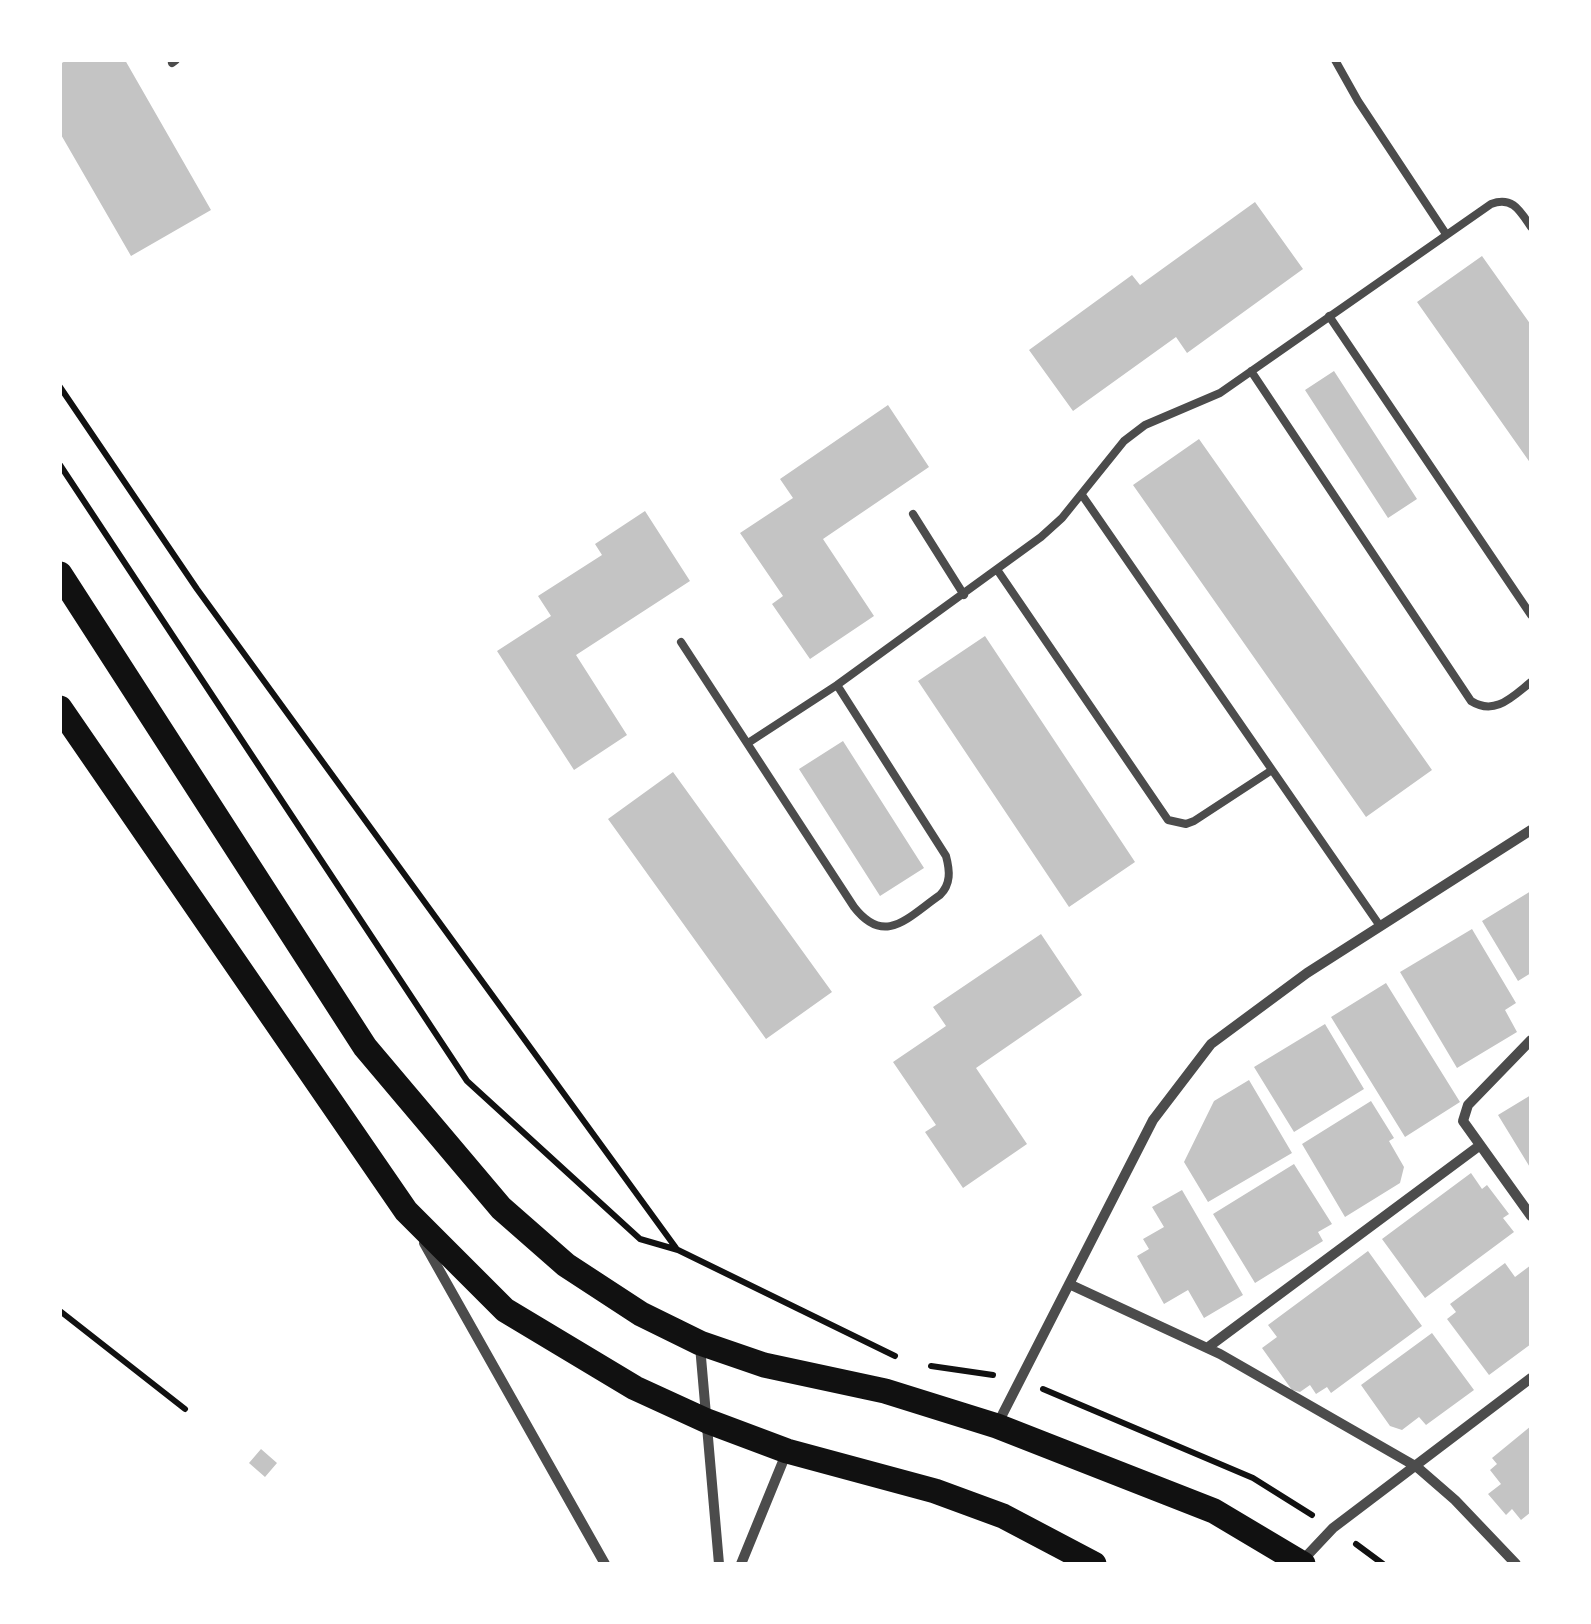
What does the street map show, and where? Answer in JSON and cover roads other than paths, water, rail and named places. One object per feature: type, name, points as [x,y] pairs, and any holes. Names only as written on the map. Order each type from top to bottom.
[{"type":"main road","points":[[60,574],[365,1047],[501,1208],[566,1265],[641,1314],[700,1343],[764,1365],[885,1391],[997,1426],[1214,1510],[1301,1563]]},
{"type":"main road","points":[[60,708],[406,1212],[505,1310],[635,1388],[707,1421],[787,1451],[1003,1516],[1094,1564]]},
{"type":"street","points":[[997,1426],[1152,1120],[1211,1044],[1306,973],[1531,830]]},
{"type":"street","points":[[1531,1040],[1465,1110],[1465,1126],[1531,1216]]},
{"type":"street","points":[[1207,1348],[1479,1146]]},
{"type":"street","points":[[406,1212],[605,1564]]},
{"type":"street","points":[[1069,1284],[1207,1348],[1417,1467],[1455,1500],[1516,1564]]},
{"type":"street","points":[[700,1343],[719,1564]]},
{"type":"street","points":[[1301,1563],[1333,1528],[1531,1378]]},
{"type":"street","points":[[741,1564],[787,1451]]},
{"type":"lane","points":[[1335,60],[1446,234]]},
{"type":"lane","points":[[748,743],[837,685],[1041,538],[1124,442],[1145,425],[1220,393],[1485,207],[1502,201],[1518,208],[1531,227]]},
{"type":"lane","points":[[1329,316],[1531,615]]},
{"type":"lane","points":[[1250,371],[1471,701],[1488,708],[1497,706],[1531,682]]},
{"type":"lane","points":[[1082,495],[1380,926]]},
{"type":"lane","points":[[914,514],[964,595]]},
{"type":"lane","points":[[998,571],[1168,820],[1186,824],[1194,821],[1272,770]]},
{"type":"lane","points":[[682,642],[864,920],[874,928],[895,926],[947,888],[949,866],[837,685]]}]
